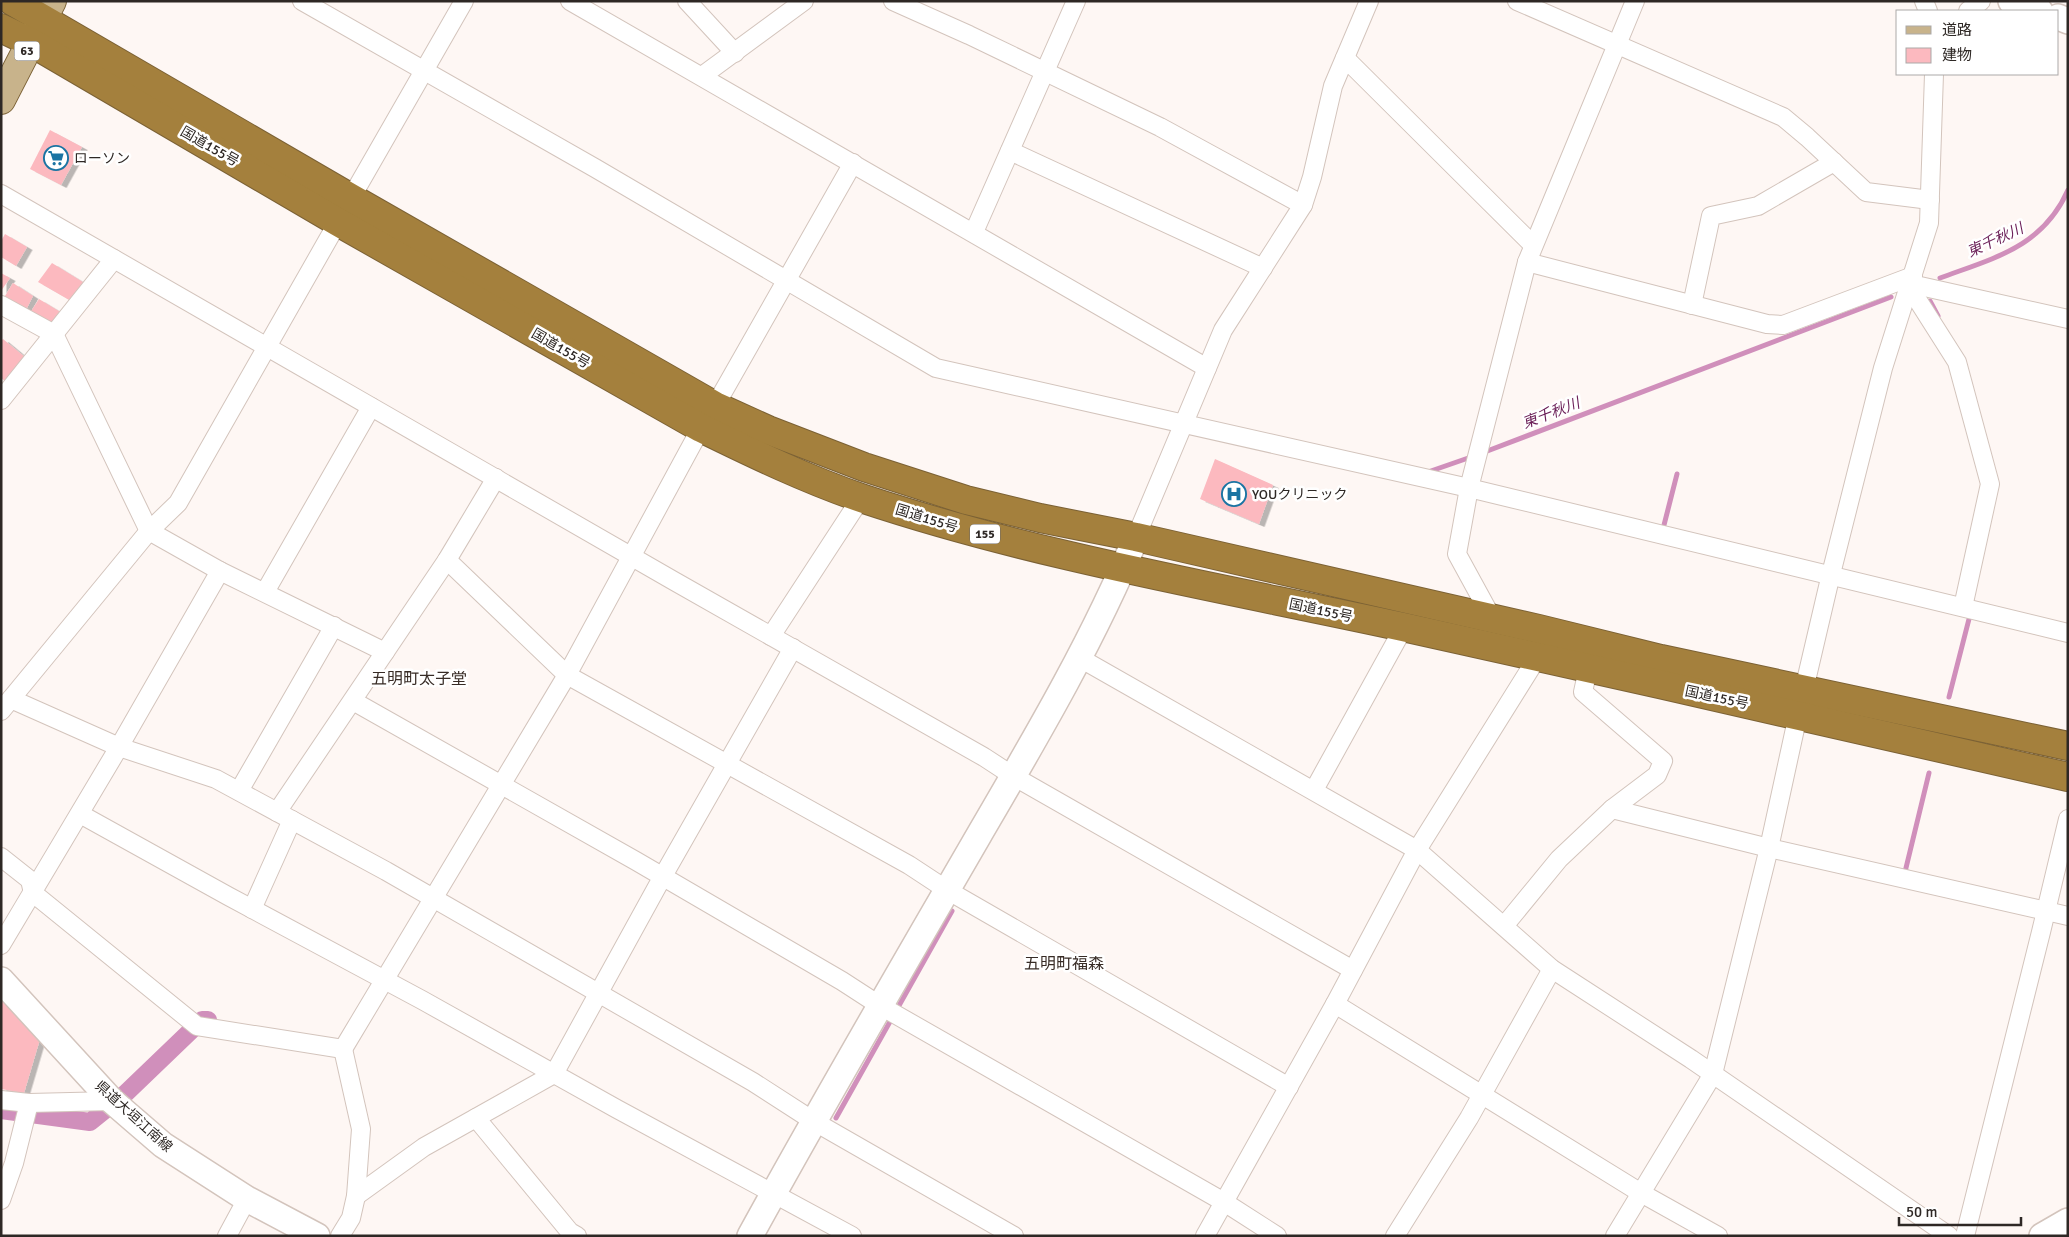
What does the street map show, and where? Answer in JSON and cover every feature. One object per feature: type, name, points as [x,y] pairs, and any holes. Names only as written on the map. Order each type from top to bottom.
[{"type":"highway","name":"国道155号","points":[[31,6],[351,198],[708,417],[762,458],[861,498],[958,528],[1123,568],[1798,715],[2068,777]]},
{"type":"highway","name":"国道155号","points":[[11,37],[338,222],[708,417],[768,430],[864,467],[966,500],[1040,518],[1136,537],[1492,618],[1661,660],[2068,746]]},
{"type":"main road","name":"63","points":[[1,100],[11,37],[31,6]]},
{"type":"street","points":[[302,1],[936,368],[1470,488],[2068,633]]},
{"type":"street","points":[[351,198],[464,1]]},
{"type":"street","points":[[570,1],[1208,368]]},
{"type":"street","points":[[686,1],[734,53]]},
{"type":"street","points":[[702,76],[804,1]]},
{"type":"street","points":[[893,1],[1160,127],[1303,205]]},
{"type":"street","points":[[974,232],[1076,1]]},
{"type":"street","points":[[750,1236],[879,1005],[1013,776],[1078,657],[1123,568],[1223,330],[1303,205],[1312,177],[1333,86],[1369,1]]},
{"type":"street","points":[[1517,1],[1783,117],[1807,136],[1866,192],[1930,200]]},
{"type":"street","points":[[1492,618],[1457,554],[1470,488],[1527,262],[1635,1]]},
{"type":"street","points":[[1969,10],[1981,1]]},
{"type":"street","points":[[2010,1],[2037,10]]},
{"type":"street","points":[[1345,58],[1534,245]]},
{"type":"street","points":[[1615,1236],[1713,1074],[1769,848],[1831,574],[1883,368],[1929,223],[1934,75]]},
{"type":"street","points":[[1010,151],[1263,268]]},
{"type":"street","points":[[1692,305],[1711,216],[1758,206],[1834,162]]},
{"type":"street","points":[[340,1236],[351,1218],[356,1196],[361,1128],[343,1049],[567,675],[708,417],[853,163]]},
{"type":"street","points":[[1,194],[371,408],[1354,970]]},
{"type":"street","points":[[338,222],[265,347],[178,503],[149,531],[6,705],[119,747],[216,779],[239,791],[433,899],[752,1082],[815,1122],[1014,1236]]},
{"type":"street","points":[[1,400],[114,259]]},
{"type":"street","points":[[1527,262],[1768,324],[1783,325],[1911,283],[2068,319]]},
{"type":"street","points":[[1911,283],[1957,362],[1990,484],[1962,607]]},
{"type":"street","points":[[1,305],[54,334],[149,531],[220,571],[385,652]]},
{"type":"street","points":[[265,592],[371,408]]},
{"type":"street","points":[[252,909],[284,816],[352,701],[447,560],[496,478]]},
{"type":"street","points":[[771,636],[861,498]]},
{"type":"street","points":[[447,560],[567,675],[909,865],[947,890],[1289,1087]]},
{"type":"street","points":[[1,945],[80,814],[220,571]]},
{"type":"street","points":[[239,791],[334,626]]},
{"type":"street","points":[[1314,790],[1404,628]]},
{"type":"street","points":[[356,1196],[424,1147],[554,1074],[663,876],[793,648]]},
{"type":"street","points":[[1078,657],[1417,850],[1552,969],[1713,1074],[1949,1236]]},
{"type":"street","points":[[1205,1236],[1354,970],[1417,850],[1537,658]]},
{"type":"street","points":[[1504,926],[1559,859],[1612,809],[1657,775],[1662,761],[1583,692],[1588,669]]},
{"type":"street","points":[[352,701],[663,876],[842,981],[879,1005],[1224,1202],[1277,1236]]},
{"type":"street","points":[[1612,809],[1769,848],[2068,916]]},
{"type":"street","points":[[80,814],[852,1236]]},
{"type":"street","points":[[1965,1236],[2068,819]]},
{"type":"street","points":[[1,857],[30,880],[33,893],[197,1026],[343,1049]]},
{"type":"street","points":[[1395,1236],[1483,1094],[1552,969]]},
{"type":"street","name":"県道大垣江南線","points":[[1,980],[112,1101],[163,1145],[247,1199],[317,1236]]},
{"type":"street","points":[[1335,1004],[1640,1193],[1718,1236]]},
{"type":"street","points":[[1,1100],[29,1103],[112,1101]]},
{"type":"street","points":[[1,1200],[14,1163],[29,1103]]},
{"type":"street","points":[[476,1118],[572,1235]]},
{"type":"street","points":[[227,1236],[247,1199]]},
{"type":"street","points":[[2042,1236],[2068,1221]]},
{"type":"building","name":"ローソン","points":[[50,130],[82,147],[61,185],[30,169]]},
{"type":"building","points":[[5,234],[27,247],[16,266],[1,257],[1,241]]},
{"type":"building","points":[[52,263],[86,284],[71,301],[38,282]]},
{"type":"building","points":[[1,273],[10,278],[1,291]]},
{"type":"building","points":[[13,283],[33,296],[26,310],[5,296]]},
{"type":"building","points":[[39,299],[62,313],[54,325],[30,313]]},
{"type":"building","points":[[3,339],[26,358],[6,382],[1,378],[1,341]]},
{"type":"building","points":[[1215,459],[1273,485],[1259,524],[1200,499]]},
{"type":"building","points":[[1,997],[40,1039],[24,1093],[1,1089]]},
{"type":"waterway","name":"東千秋川","points":[[1940,278],[1998,256],[2031,238],[2058,209],[2068,190]]},
{"type":"waterway","name":"東千秋川","points":[[1482,453],[1891,297]]},
{"type":"waterway","points":[[1930,301],[1938,316]]},
{"type":"waterway","name":"東千秋川","points":[[1428,472],[1474,456]]},
{"type":"waterway","points":[[1661,528],[1663,529],[1677,474]]},
{"type":"waterway","points":[[1949,697],[1969,619]]},
{"type":"waterway","points":[[1908,872],[1905,872],[1929,773]]},
{"type":"waterway","points":[[836,1118],[952,911]]},
{"type":"waterway","points":[[1,1110],[90,1122],[126,1093],[202,1020],[208,1020]]},
{"type":"place","name":"ローソン","points":[[56,158]]},
{"type":"place","name":"YOUクリニック","points":[[1234,494]]},
{"type":"district","name":"五明町太子堂","points":[[419,678]]},
{"type":"district","name":"五明町福森","points":[[1064,963]]}]
